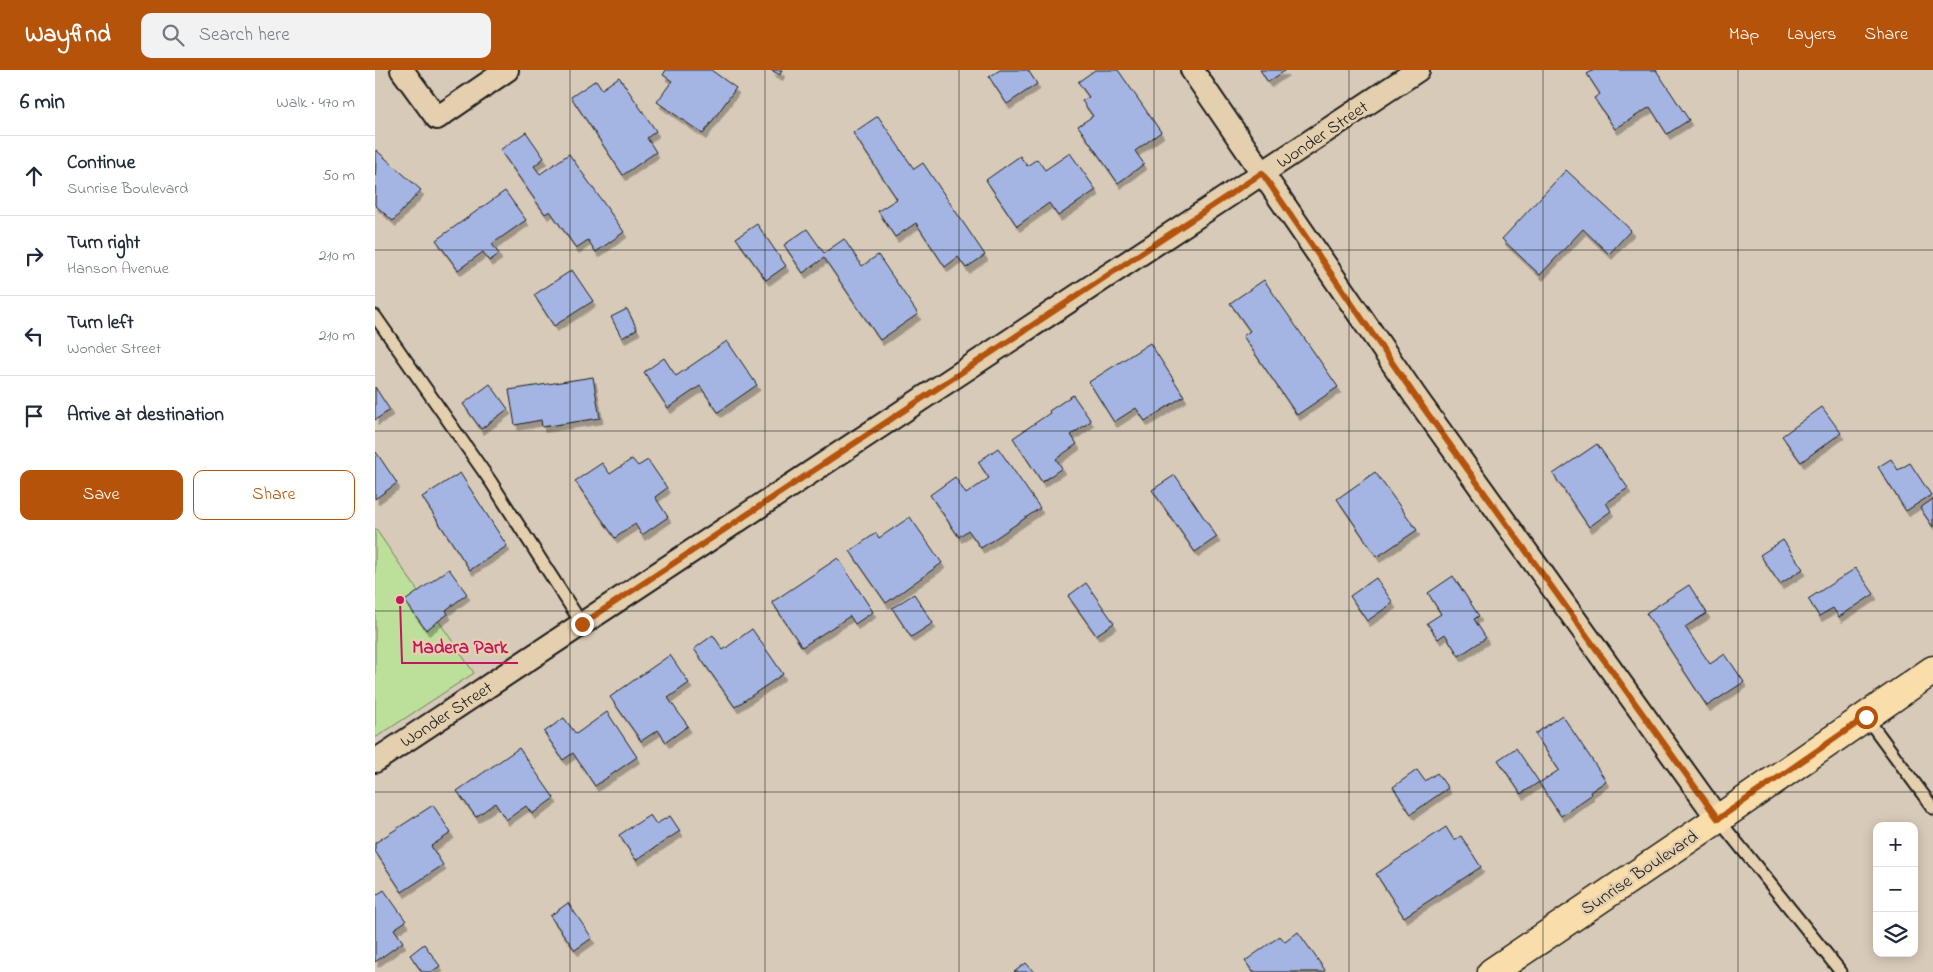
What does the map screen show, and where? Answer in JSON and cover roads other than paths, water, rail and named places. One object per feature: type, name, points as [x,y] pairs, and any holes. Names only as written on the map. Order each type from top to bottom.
[{"type":"main road","name":"Sunrise Boulevard","points":[[1492,972],[1933,670]]},
{"type":"street","points":[[402,70],[437,118],[507,70]]},
{"type":"street","points":[[1192,70],[1415,396],[1718,819]]},
{"type":"street","name":"Wonder Street","points":[[375,761],[1418,70]]},
{"type":"lane","points":[[375,316],[491,482],[582,624]]},
{"type":"lane","points":[[1866,717],[1933,808]]},
{"type":"lane","points":[[1718,819],[1841,972]]},
{"type":"place","name":"Madera Park","points":[[400,600]]}]
